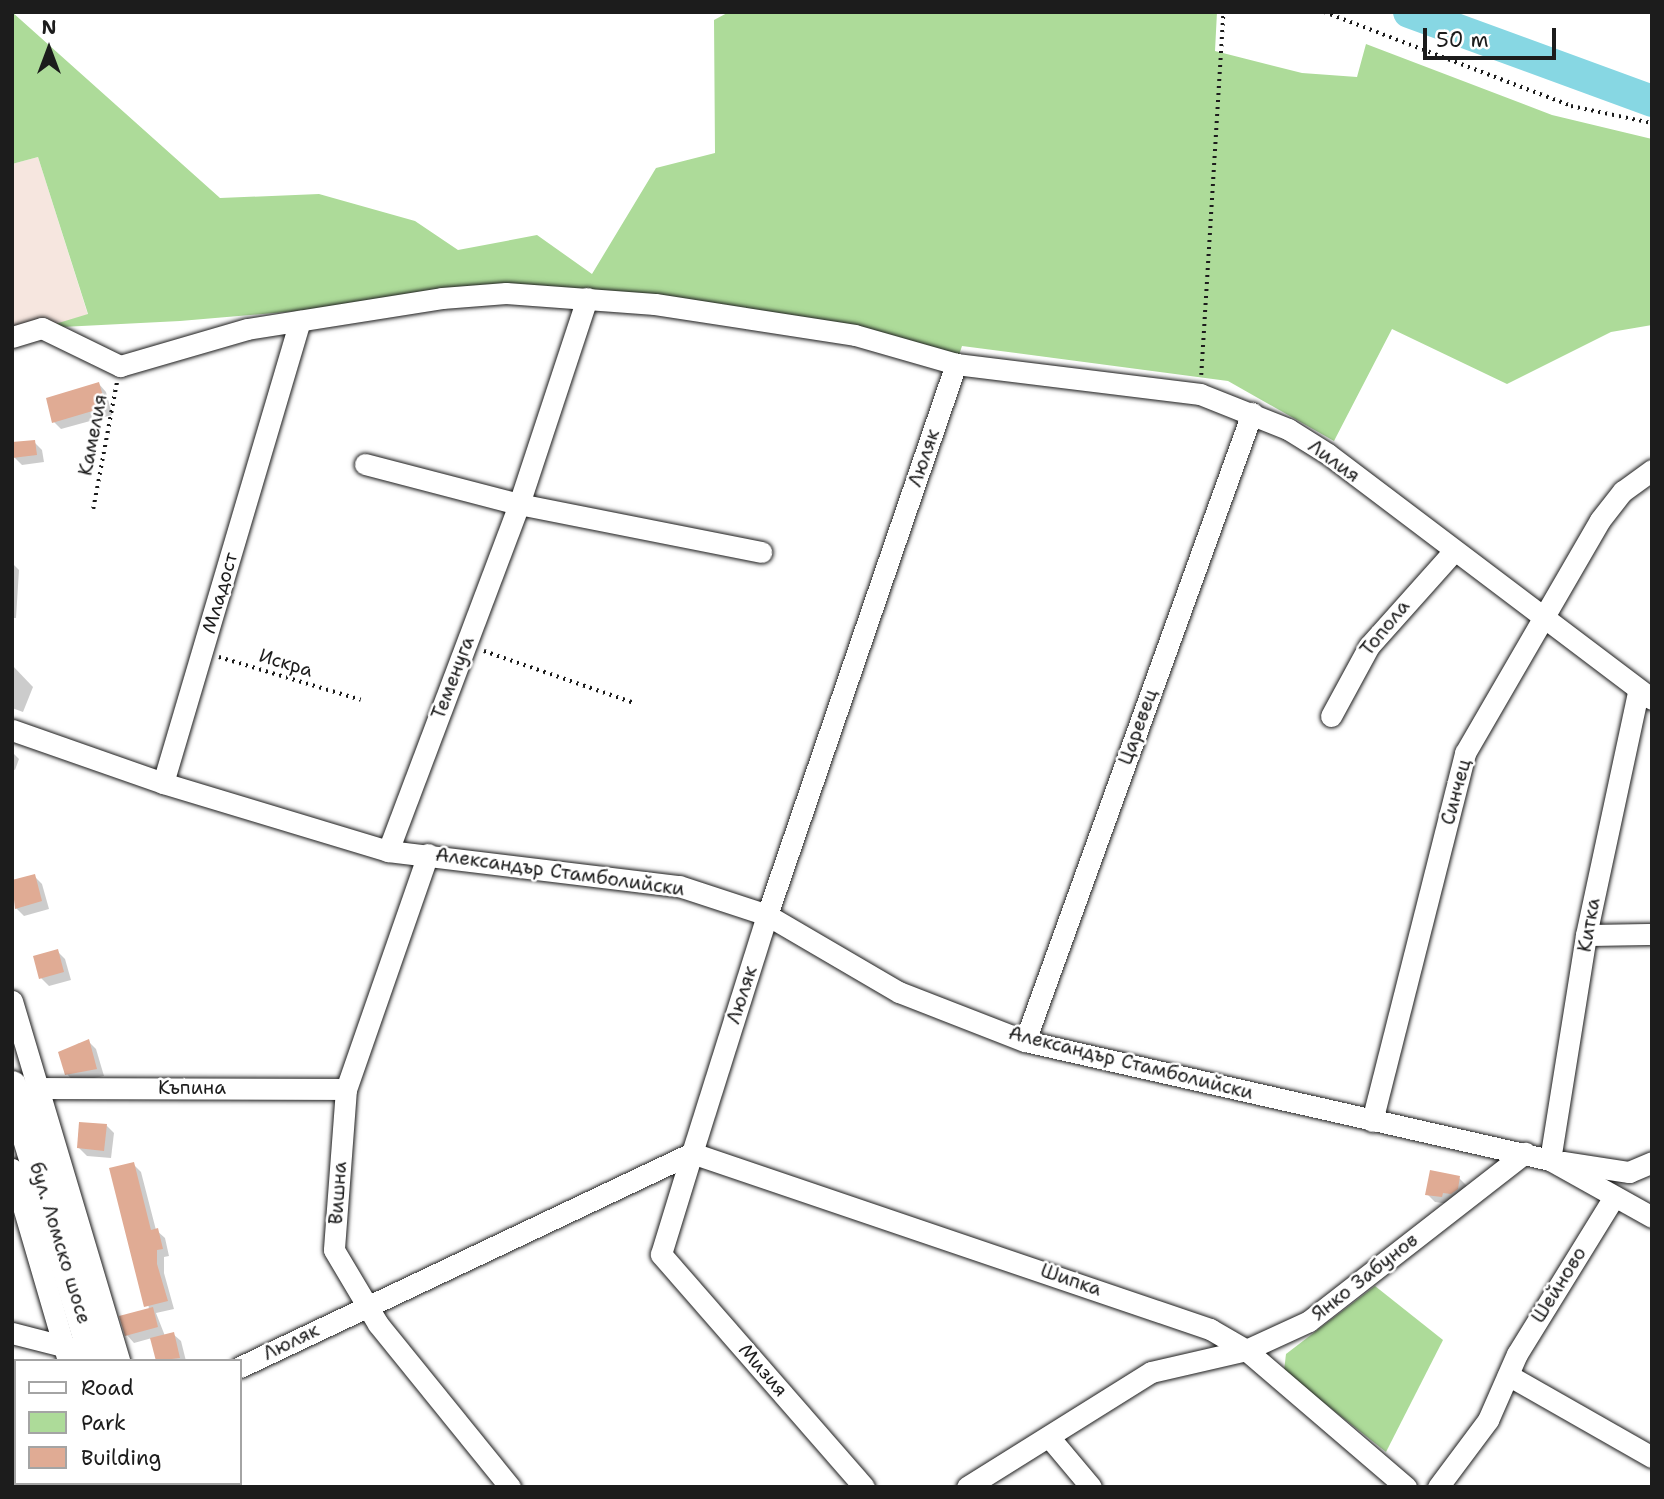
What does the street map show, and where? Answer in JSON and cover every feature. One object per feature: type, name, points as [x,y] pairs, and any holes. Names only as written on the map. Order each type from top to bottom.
[{"type":"main road","name":"бул. Ломско шосе","points":[[25,1087],[94,1319],[88,1356]]},
{"type":"street","name":"Лилия","points":[[120,366],[247,329],[506,293],[655,304],[855,334],[956,364],[1200,394],[1252,413],[1328,454],[1544,621],[1645,695]]},
{"type":"street","name":"Теменуга","points":[[388,852],[519,504],[587,298]]},
{"type":"street","name":"Младост","points":[[163,783],[300,321]]},
{"type":"street","points":[[12,337],[42,328],[120,366]]},
{"type":"street","name":"Люляк","points":[[242,1366],[692,1153],[767,915],[956,364]]},
{"type":"street","name":"Царевец","points":[[1024,1041],[1252,413]]},
{"type":"street","points":[[365,464],[519,504],[761,552]]},
{"type":"street","name":"Синчец","points":[[1372,1121],[1465,753],[1544,621],[1600,520],[1623,491],[1652,470]]},
{"type":"street","name":"Топола","points":[[1331,716],[1368,646],[1454,551]]},
{"type":"street","name":"Китка","points":[[1550,1160],[1586,935],[1645,695]]},
{"type":"street","name":"Александър Стамболийски","points":[[12,730],[163,783],[388,852],[428,854],[678,886],[767,915],[899,992],[1024,1041],[1550,1160],[1652,1217]]},
{"type":"street","name":"Вишна","points":[[428,854],[345,1088],[334,1250],[366,1306],[510,1487]]},
{"type":"street","points":[[1586,935],[1652,934]]},
{"type":"street","points":[[12,1001],[25,1087]]},
{"type":"street","name":"Къпина","points":[[25,1087],[345,1088]]},
{"type":"street","name":"Мизия","points":[[692,1153],[661,1254],[864,1487]]},
{"type":"street","name":"Шипка","points":[[692,1153],[1210,1329],[1246,1350],[1406,1487]]},
{"type":"street","name":"Янко Забунов","points":[[967,1487],[1152,1372],[1246,1350],[1309,1321],[1525,1153]]},
{"type":"street","points":[[1550,1160],[1629,1172],[1652,1161]]},
{"type":"street","points":[[12,1169],[88,1356]]},
{"type":"street","name":"Шейново","points":[[1438,1487],[1488,1420],[1517,1354],[1614,1197]]},
{"type":"street","points":[[12,1333],[88,1356]]},
{"type":"street","points":[[1508,1375],[1652,1457]]},
{"type":"street","points":[[1049,1437],[1091,1487]]},
{"type":"path","points":[[1200,394],[1223,12]]},
{"type":"path","points":[[1324,12],[1571,106],[1652,123]]},
{"type":"path","name":"Камелия","points":[[93,509],[120,366]]},
{"type":"path","points":[[466,645],[634,703]]},
{"type":"path","name":"Искра","points":[[203,652],[361,701]]},
{"type":"shaded area","points":[[38,157],[88,315],[12,337],[12,164]]},
{"type":"green space","points":[[12,12],[220,198],[319,194],[415,221],[458,250],[537,235],[592,274],[656,168],[715,153],[714,20],[729,12],[1217,12],[1215,51],[1302,73],[1357,77],[1366,44],[1552,115],[1652,139],[1652,325],[1611,332],[1507,384],[1392,329],[1334,441],[1228,381],[962,346],[956,364],[855,335],[506,293],[180,321],[42,328],[88,314],[38,157],[12,164]]},
{"type":"green space","points":[[1375,1286],[1443,1340],[1386,1452],[1284,1371],[1286,1354]]},
{"type":"building","points":[[99,382],[106,407],[52,423],[46,398]]},
{"type":"building","points":[[35,440],[37,455],[12,458],[12,442]]},
{"type":"building","points":[[35,874],[42,901],[15,909],[12,880]]},
{"type":"building","points":[[58,949],[64,972],[39,979],[33,956]]},
{"type":"building","points":[[89,1039],[97,1069],[65,1075],[58,1052]]},
{"type":"building","points":[[79,1122],[107,1124],[104,1151],[77,1148]]},
{"type":"building","points":[[134,1162],[151,1230],[158,1228],[163,1249],[157,1250],[157,1264],[168,1301],[144,1307],[109,1168]]},
{"type":"building","points":[[1430,1170],[1460,1176],[1458,1189],[1451,1194],[1443,1193],[1442,1197],[1425,1195]]},
{"type":"building","points":[[153,1307],[158,1327],[125,1336],[119,1316]]},
{"type":"building","points":[[174,1332],[180,1358],[155,1359],[150,1338]]},
{"type":"waterway","points":[[1409,12],[1652,101]]}]
